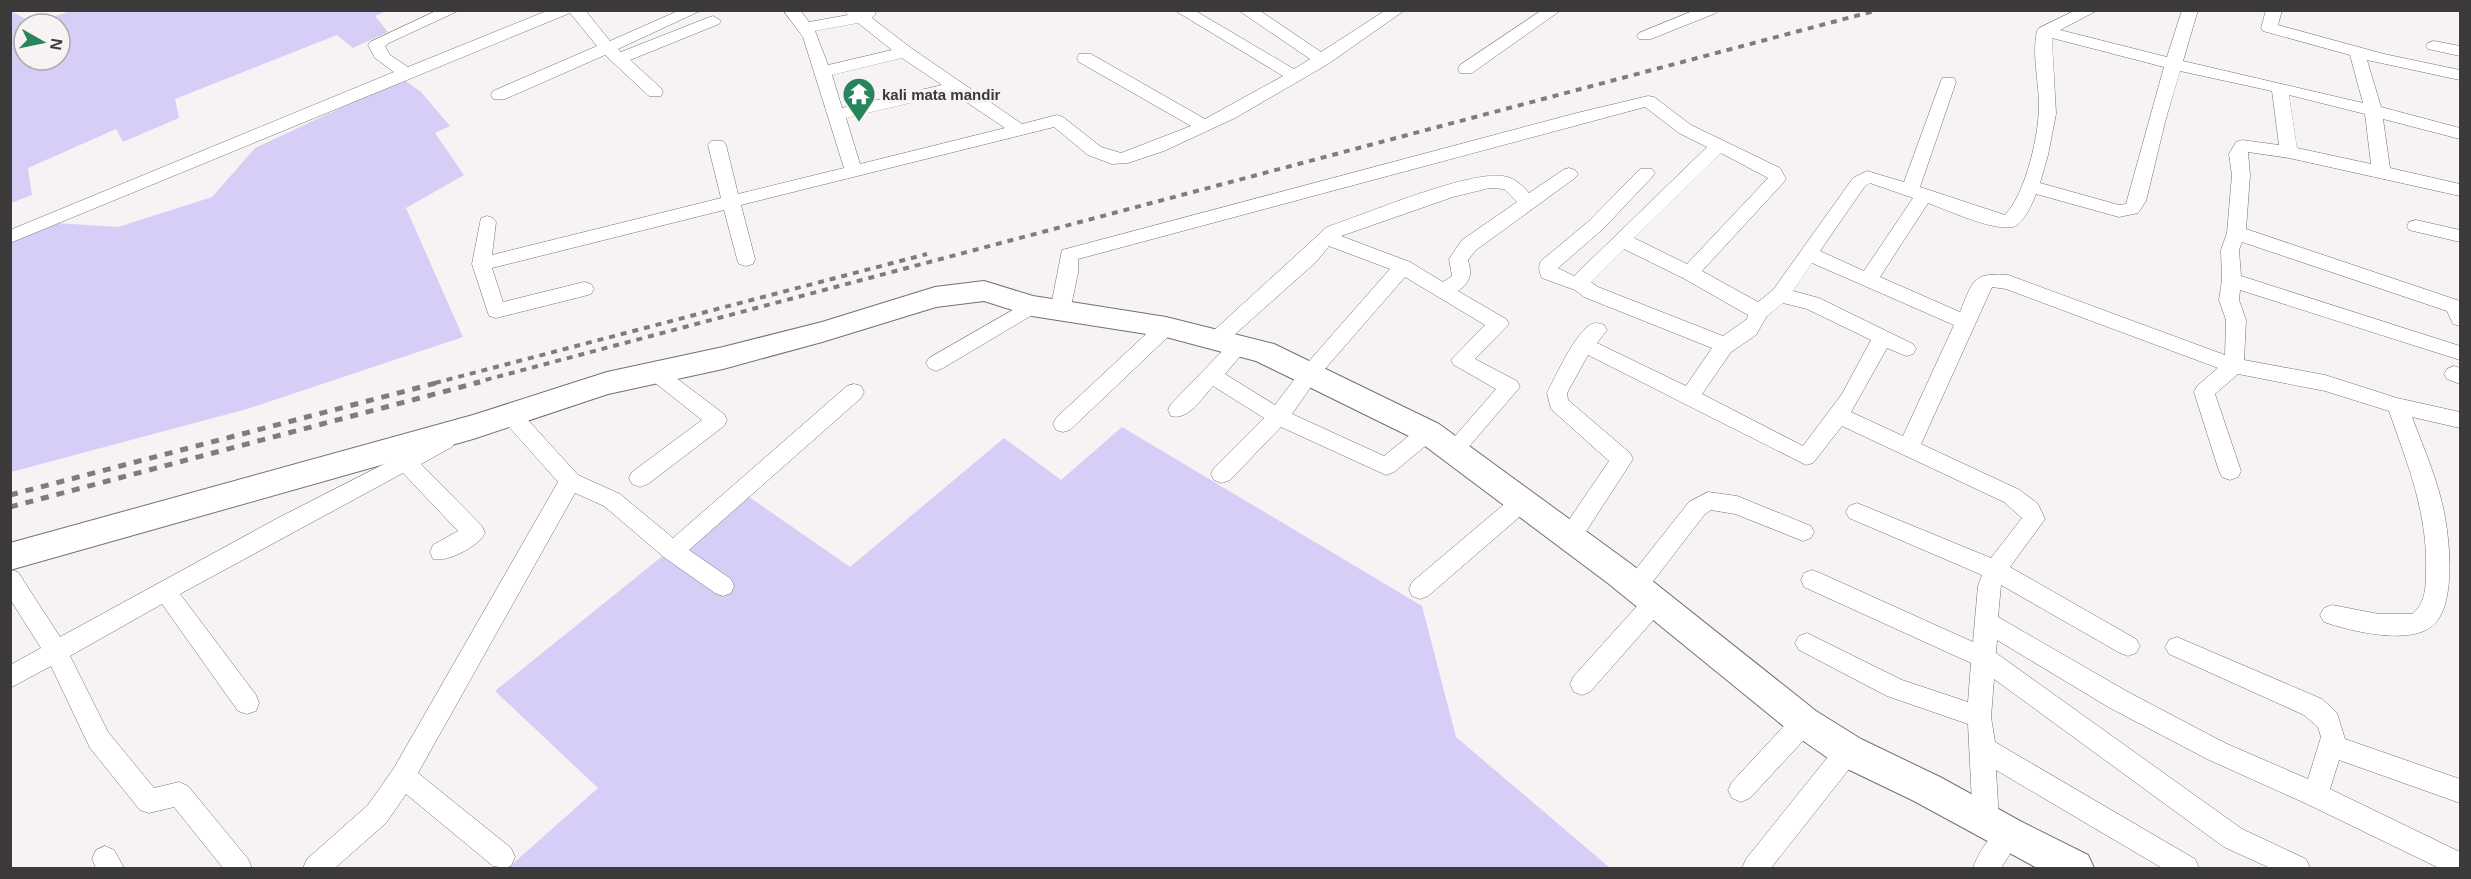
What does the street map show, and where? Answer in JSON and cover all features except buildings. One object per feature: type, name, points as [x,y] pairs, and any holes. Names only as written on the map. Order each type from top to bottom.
[{"type":"street","points":[[408,74],[382,56],[376,50],[376,45],[452,10]]},
{"type":"street","points":[[10,237],[564,10]]},
{"type":"street","points":[[576,10],[606,47],[655,92]]},
{"type":"street","points":[[499,96],[694,10]]},
{"type":"street","points":[[791,10],[811,36],[854,172]]},
{"type":"street","points":[[1182,10],[1294,76]]},
{"type":"street","points":[[1246,10],[1271,23],[1286,38],[1322,60]]},
{"type":"street","points":[[481,264],[1057,121],[1091,151],[1108,159],[1122,159],[1204,126],[1322,60],[1396,10]]},
{"type":"street","points":[[1466,69],[1552,10]]},
{"type":"street","points":[[1645,36],[1710,10]]},
{"type":"street","points":[[1689,397],[1726,345],[1749,331],[1757,322],[1760,312],[1780,295],[1859,182],[1867,177],[1876,178],[1997,220],[2009,222],[2016,217],[2031,186],[2047,115],[2046,50],[2042,39],[2045,31],[2090,10]]},
{"type":"street","points":[[2031,186],[2118,211],[2132,209],[2138,201],[2173,64],[2190,10]]},
{"type":"street","points":[[2274,10],[2269,28],[2357,52],[2460,75]]},
{"type":"street","points":[[805,28],[861,13],[904,52],[1019,130]]},
{"type":"street","points":[[619,60],[713,21]]},
{"type":"street","points":[[2045,31],[2460,132]]},
{"type":"street","points":[[2434,46],[2460,51]]},
{"type":"street","points":[[822,72],[904,52]]},
{"type":"street","points":[[2357,52],[2373,110],[2381,170]]},
{"type":"street","points":[[1085,58],[1204,126]]},
{"type":"street","points":[[1868,280],[1917,193],[1948,82]]},
{"type":"street","points":[[836,115],[954,87]]},
{"type":"street","points":[[2280,87],[2289,152]]},
{"type":"street","points":[[936,363],[1046,309],[1069,273],[1069,255],[1577,118],[1648,101],[1685,129],[1774,172],[1777,179],[1690,273]]},
{"type":"street","points":[[717,145],[746,259]]},
{"type":"street","points":[[1581,284],[1583,278],[1719,145]]},
{"type":"street","points":[[2230,471],[2204,392],[2234,366],[2236,320],[2229,300],[2232,280],[2230,250],[2236,233],[2241,175],[2238,154],[2242,146],[2289,152],[2381,170],[2460,190]]},
{"type":"street","points":[[1646,173],[1596,225],[1548,266],[1549,273],[1581,284],[1591,292],[1726,345]]},
{"type":"street","points":[[1444,291],[1461,279],[1462,273],[1458,259],[1461,253],[1569,174]]},
{"type":"street","points":[[1178,410],[1211,375],[1229,342],[1334,232],[1414,204],[1486,183],[1505,182],[1512,186],[1527,203]]},
{"type":"street","points":[[487,222],[481,264],[496,311],[584,289]]},
{"type":"street","points":[[2416,226],[2460,236]]},
{"type":"street","points":[[2236,233],[2455,306],[2460,320]]},
{"type":"street","points":[[1326,238],[1403,267],[1499,324],[1461,360],[1510,387],[1455,450]]},
{"type":"street","points":[[1622,240],[1690,273],[1760,312]]},
{"type":"street","points":[[1809,254],[1964,322]]},
{"type":"street","points":[[1222,474],[1278,417],[1310,373],[1403,267]]},
{"type":"street","points":[[1908,448],[1981,286],[1988,280],[1997,280],[2234,366],[2325,383],[2397,406],[2460,420]]},
{"type":"street","points":[[2232,280],[2460,353]]},
{"type":"street","points":[[10,556],[473,427],[607,383],[723,358],[822,332],[935,297],[984,291],[1046,309],[1166,327],[1264,352],[1428,432],[1645,594],[1804,722],[1848,751],[2075,868]]},
{"type":"street","points":[[1780,295],[1812,303],[1906,349]]},
{"type":"street","points":[[1064,424],[1166,327]]},
{"type":"street","points":[[1570,537],[1622,459],[1558,403],[1557,393],[1590,338],[1689,397],[1806,457],[1840,416],[1871,364],[1882,337]]},
{"type":"street","points":[[640,478],[717,420],[656,373]]},
{"type":"street","points":[[1211,375],[1278,417],[1386,466],[1428,432]]},
{"type":"street","points":[[673,551],[854,392]]},
{"type":"street","points":[[2332,615],[2372,624],[2409,625],[2423,620],[2435,605],[2438,568],[2431,499],[2397,406]]},
{"type":"street","points":[[510,414],[570,481],[612,500],[673,551],[723,586]]},
{"type":"street","points":[[1840,416],[2012,496],[2030,510],[2034,519],[1995,570],[1989,586],[1979,717],[1998,828],[1986,868]]},
{"type":"street","points":[[10,677],[165,591],[473,427]]},
{"type":"street","points":[[406,462],[474,533],[441,552]]},
{"type":"street","points":[[316,868],[377,814],[403,776],[570,481]]},
{"type":"street","points":[[1420,589],[1523,501]]},
{"type":"street","points":[[1582,684],[1645,594],[1697,508],[1708,501],[1737,505],[1803,532]]},
{"type":"street","points":[[1857,512],[1995,570],[2128,646]]},
{"type":"street","points":[[10,579],[56,651],[99,740],[149,801],[179,794],[238,868]]},
{"type":"street","points":[[1812,580],[1982,657],[2233,838],[2296,868]]},
{"type":"street","points":[[165,591],[247,704]]},
{"type":"street","points":[[1986,622],[2119,700],[2248,766],[2316,795],[2460,865]]},
{"type":"street","points":[[1807,643],[1895,688],[1979,717]]},
{"type":"street","points":[[2177,647],[2313,707],[2328,721],[2333,737],[2316,795]]},
{"type":"street","points":[[1741,790],[1804,722]]},
{"type":"street","points":[[2331,746],[2460,791]]},
{"type":"street","points":[[1983,749],[2187,868]]},
{"type":"street","points":[[1755,868],[1848,751]]},
{"type":"street","points":[[403,776],[502,857]]},
{"type":"shaded area","points":[[11,11],[13,12],[12,72],[72,72],[72,12],[68,12],[71,11],[386,11],[375,16],[388,32],[353,48],[337,35],[175,99],[179,118],[123,142],[116,129],[28,168],[32,195],[11,203]]},
{"type":"shaded area","points":[[403,79],[421,92],[450,126],[435,133],[464,175],[406,208],[463,337],[247,409],[11,472],[11,242],[57,223],[118,227],[212,197],[255,148]]},
{"type":"shaded area","points":[[1122,427],[1422,606],[1456,737],[1610,868],[508,868],[598,788],[495,691],[742,492],[850,567],[1004,438],[1061,480]]},
{"type":"railway","points":[[474,383],[1878,10]]},
{"type":"railway","points":[[435,383],[927,254]]},
{"type":"railway","points":[[10,495],[440,382]]},
{"type":"railway","points":[[10,507],[480,382]]},
{"type":"place","name":"kali mata mandir","points":[[859,123]]}]
